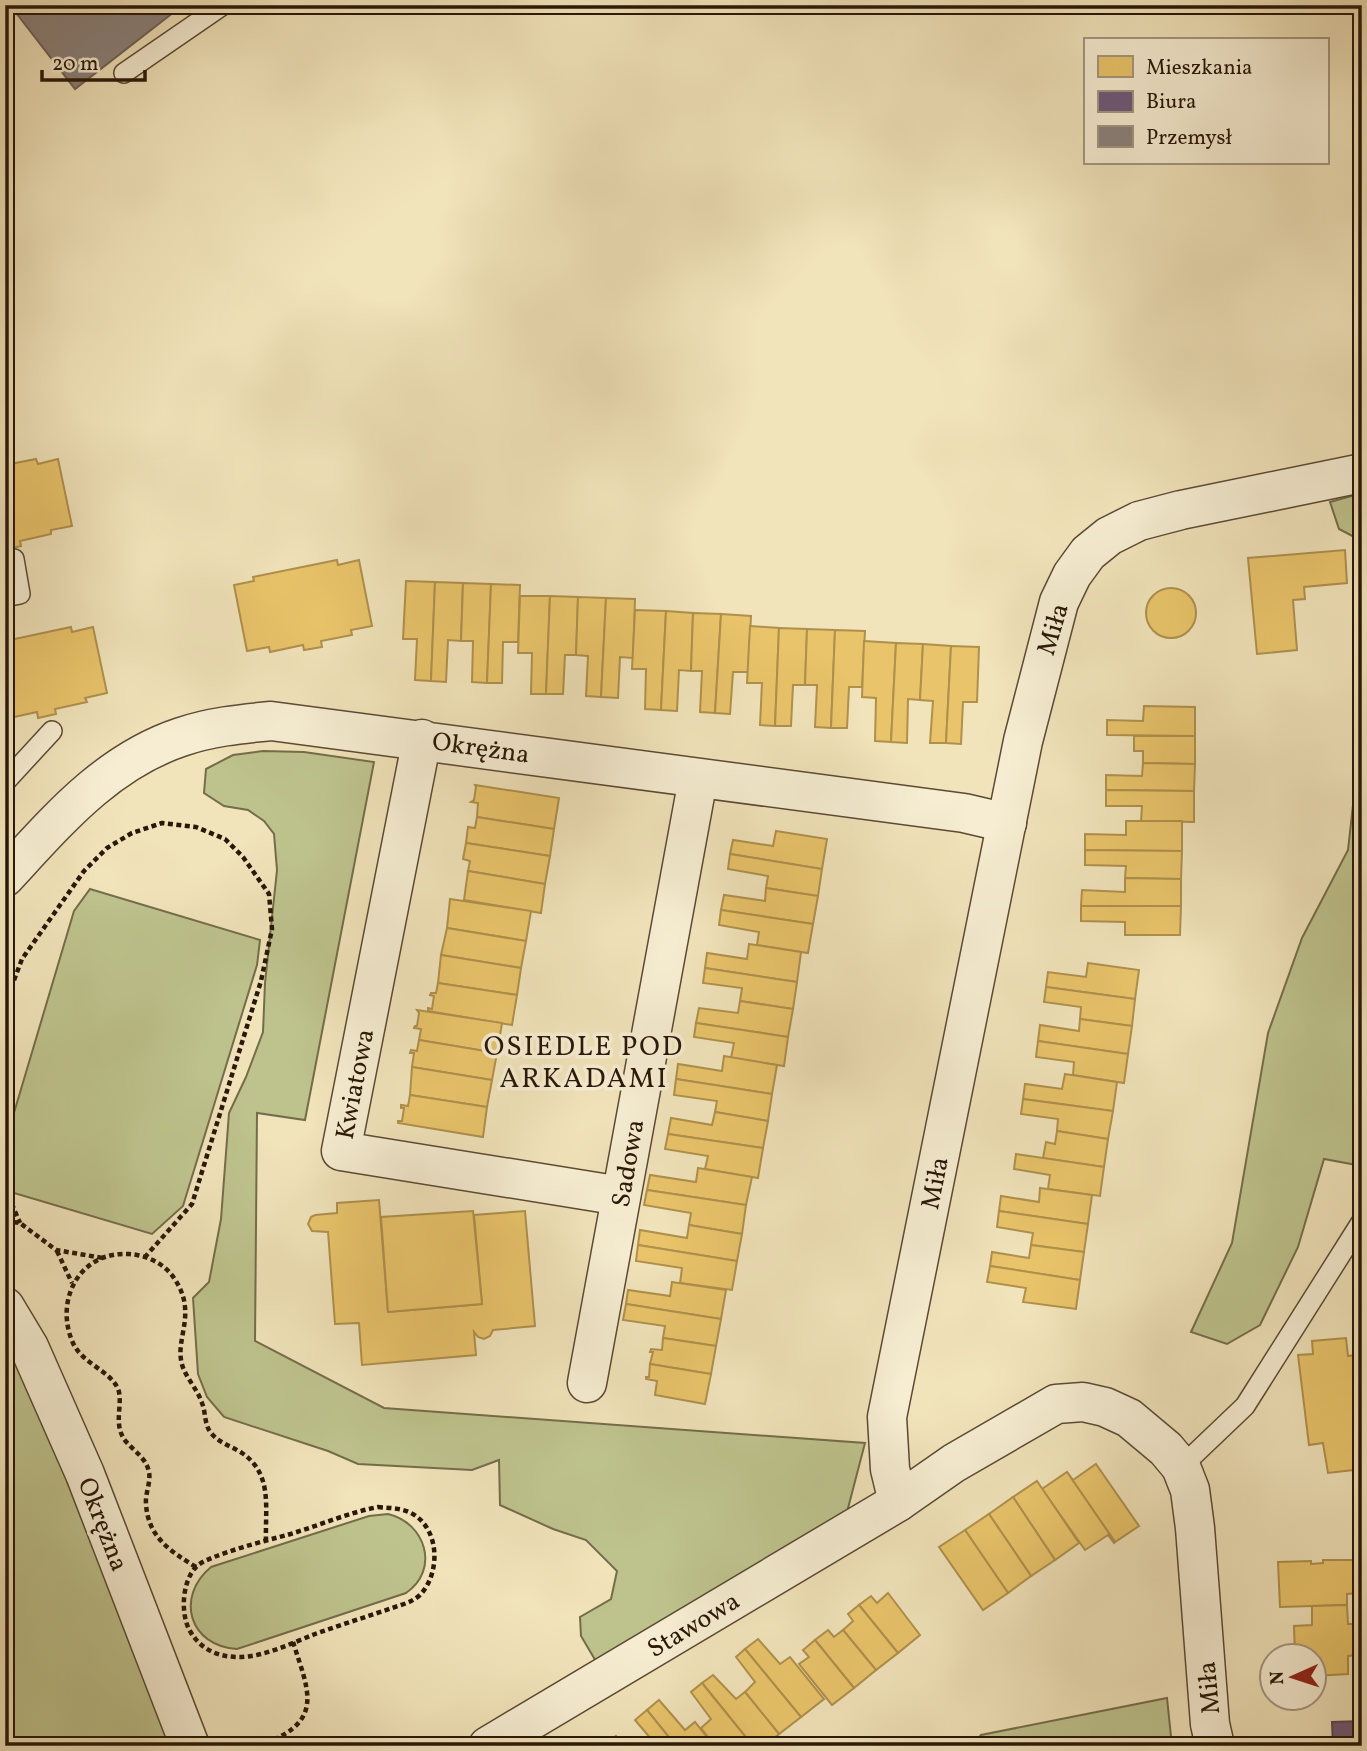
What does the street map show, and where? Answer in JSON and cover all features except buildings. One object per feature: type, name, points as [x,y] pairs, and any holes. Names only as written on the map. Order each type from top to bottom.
[{"type":"street","name":"Miła","points":[[1215,1746],[1210,1724],[1190,1490],[1181,1467],[1166,1449],[1129,1418],[1105,1407],[1070,1402],[1056,1404],[1025,1420],[898,1502],[890,1469],[887,1418],[1023,741],[1059,602],[1072,575],[1088,553],[1109,536],[1139,522],[1181,510],[1362,472]]},
{"type":"street","name":"Okrężna","points":[[5,877],[89,789],[127,762],[178,738],[226,726],[271,721],[964,813],[1007,823]]},
{"type":"street","name":"Kwiatowa","points":[[422,739],[341,1151],[621,1196]]},
{"type":"street","name":"Sadowa","points":[[587,1383],[698,779]]},
{"type":"street","name":"Okrężna","points":[[5,1307],[29,1347],[85,1474],[190,1746]]},
{"type":"street","name":"Stawowa","points":[[488,1746],[898,1502]]},
{"type":"lane","points":[[124,73],[223,5]]},
{"type":"lane","points":[[5,597],[20,594],[14,558]]},
{"type":"lane","points":[[5,782],[51,731]]},
{"type":"lane","points":[[1181,1467],[1245,1406],[1362,1221]]},
{"type":"path","points":[[5,1004],[22,959],[84,871],[107,848],[132,834],[162,823],[196,827],[225,839],[243,857],[269,894],[272,929],[261,981],[192,1205],[145,1257]]},
{"type":"path","points":[[5,1188],[20,1223],[57,1250],[103,1258],[125,1254],[145,1257],[166,1268],[183,1293],[187,1319],[181,1347],[183,1368],[202,1403],[207,1428],[219,1441],[250,1460],[263,1478],[268,1505],[265,1540]]},
{"type":"path","points":[[5,1222],[20,1223]]},
{"type":"path","points":[[57,1250],[72,1283]]},
{"type":"path","points":[[103,1258],[72,1283],[66,1306],[68,1332],[74,1347],[99,1371],[110,1377],[119,1392],[117,1418],[120,1428],[124,1438],[141,1456],[149,1471],[146,1506],[152,1530],[160,1542],[196,1567]]},
{"type":"path","points":[[378,1507],[410,1513],[419,1519],[431,1536],[435,1565],[427,1585],[417,1597],[401,1605],[243,1657],[216,1654],[205,1649],[189,1629],[184,1608],[189,1579],[196,1567],[265,1540],[378,1507]]},
{"type":"path","points":[[258,1746],[294,1730],[305,1714],[308,1694],[293,1642]]},
{"type":"green space","points":[[1362,493],[1362,541],[1339,529],[1330,502]]},
{"type":"green space","points":[[263,751],[304,752],[374,762],[305,1120],[257,1113],[255,1341],[384,1408],[865,1443],[847,1512],[597,1663],[581,1636],[580,1617],[611,1599],[617,1571],[586,1540],[553,1529],[500,1505],[499,1460],[472,1470],[358,1464],[328,1451],[224,1417],[207,1397],[198,1374],[193,1298],[209,1282],[221,1219],[229,1113],[263,1032],[265,983],[277,870],[274,834],[264,821],[248,810],[224,806],[204,793],[206,769],[233,755]]},
{"type":"green space","points":[[1362,759],[1362,1166],[1324,1159],[1298,1247],[1260,1325],[1227,1344],[1191,1332],[1232,1243],[1268,1033],[1302,938],[1348,850],[1357,769]]},
{"type":"green space","points":[[90,889],[260,940],[257,965],[183,1206],[152,1234],[14,1193],[5,1143],[74,911]]},
{"type":"green space","points":[[5,1336],[49,1431],[174,1746],[12,1746],[5,1733]]},
{"type":"green space","points":[[388,1514],[412,1527],[424,1548],[423,1572],[417,1583],[406,1593],[237,1649],[221,1646],[198,1630],[192,1618],[193,1592],[211,1567],[369,1516]]},
{"type":"green space","points":[[1167,1698],[1172,1746],[972,1746],[981,1735]]},
{"type":"district","name":"OSIEDLE POD ARKADAMI","points":[[584,1061]]}]
